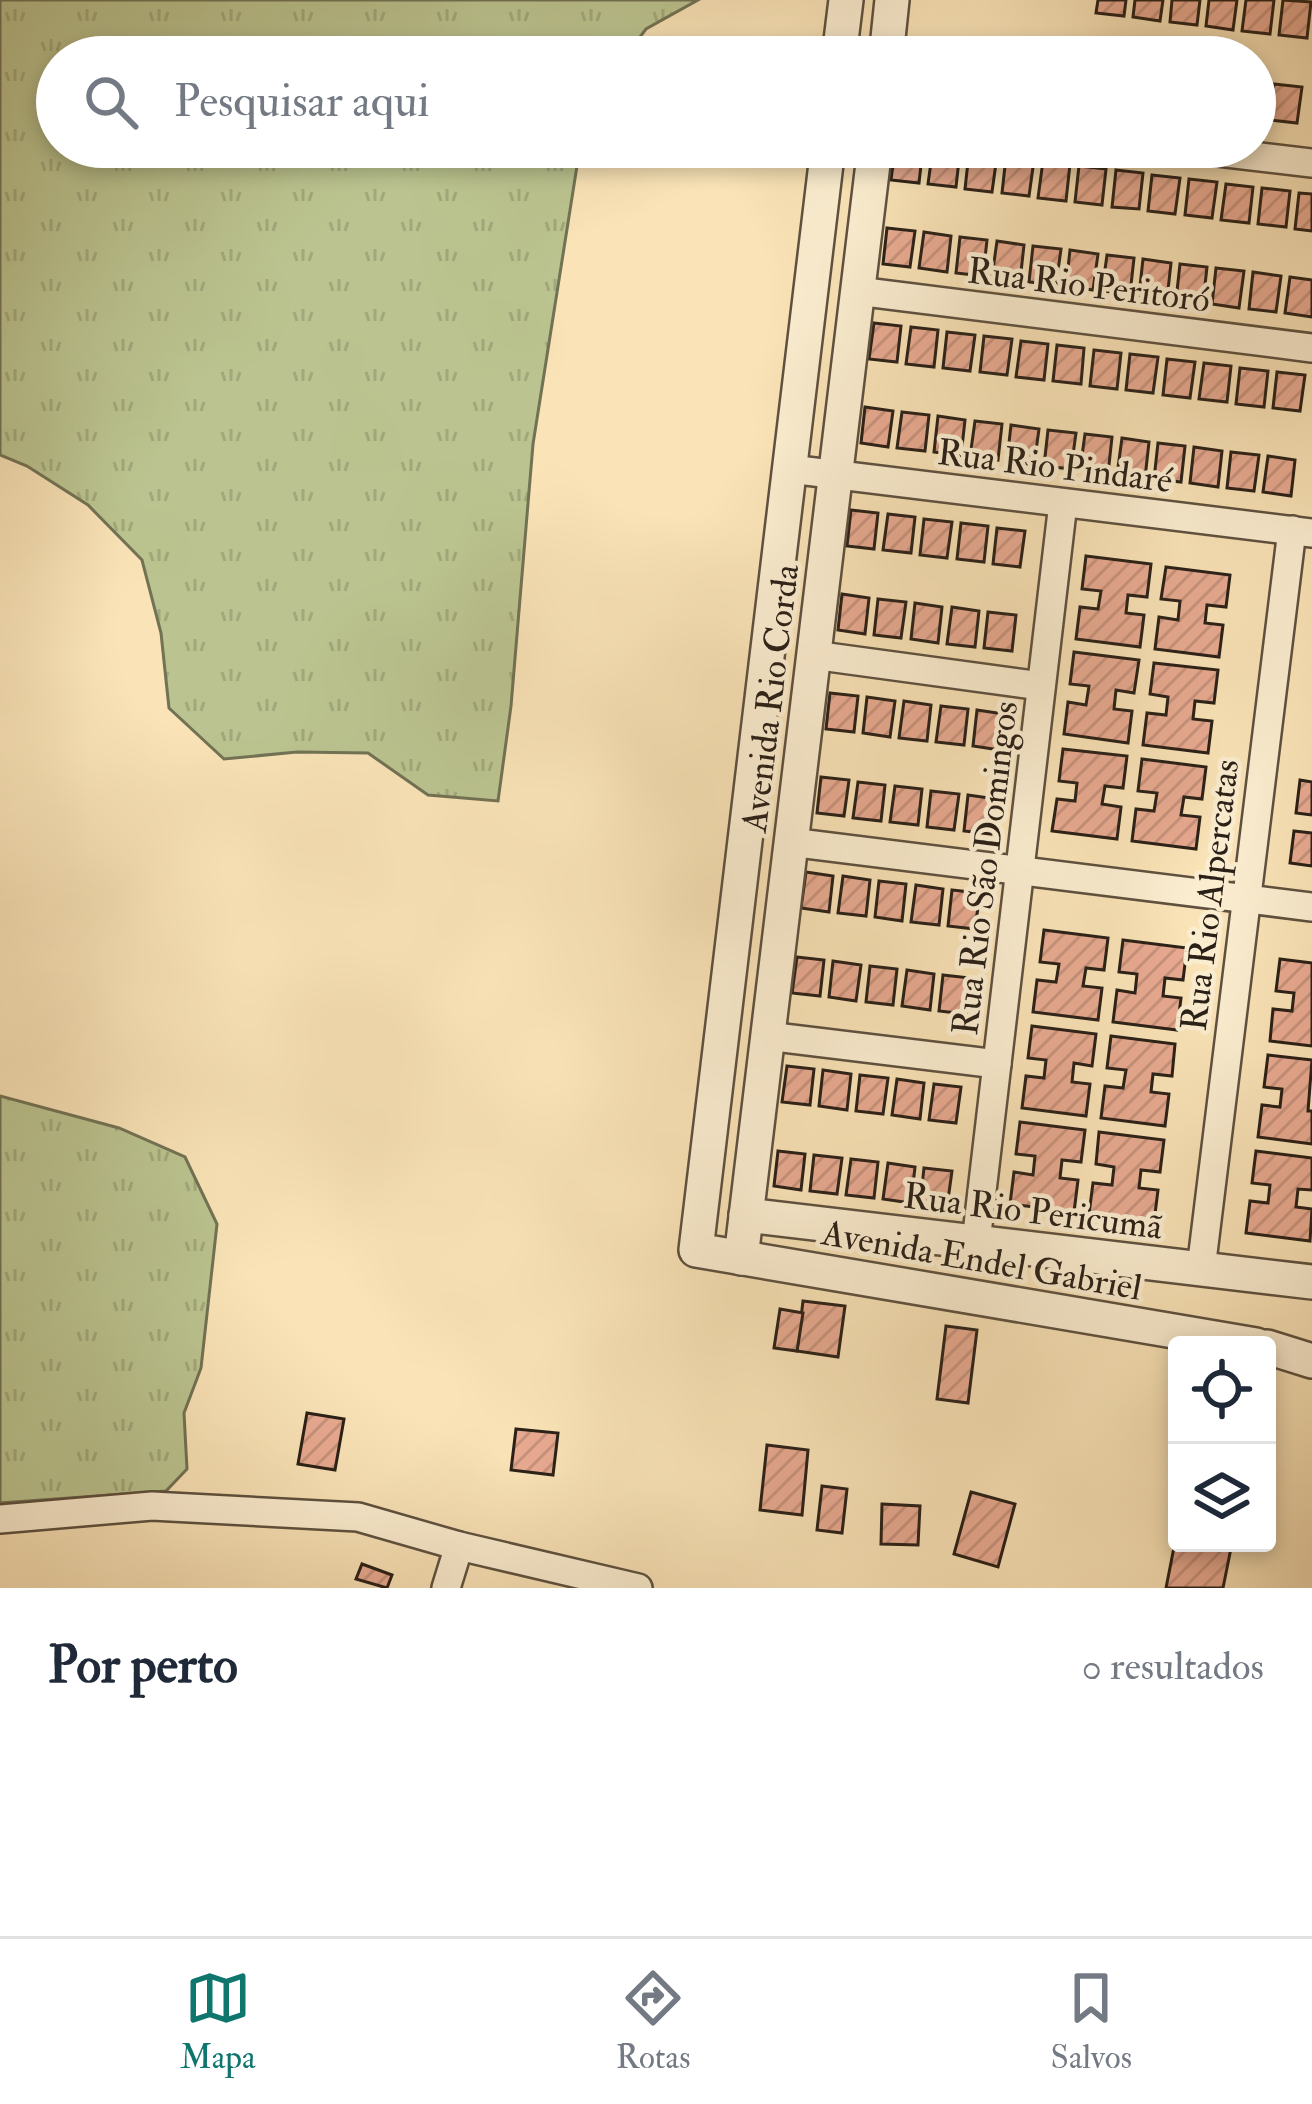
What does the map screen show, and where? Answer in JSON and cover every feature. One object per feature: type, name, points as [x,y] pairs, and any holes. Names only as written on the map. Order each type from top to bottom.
[{"type":"street","points":[[842,36],[846,0]]},
{"type":"street","points":[[888,36],[892,0]]},
{"type":"street","points":[[1276,159],[1312,163]]},
{"type":"street","name":"Avenida Rio Corda","points":[[696,1250],[826,168]]},
{"type":"street","name":"Avenida Rio Corda","points":[[741,1258],[872,168]]},
{"type":"street","name":"Rua Rio Peritoró","points":[[857,291],[1312,348]]},
{"type":"street","name":"Rua Rio Pindaré","points":[[790,469],[1302,532]]},
{"type":"street","name":"Rua Rio São Domingos","points":[[976,1242],[1063,503]]},
{"type":"street","name":"Rua Rio Alpercatas","points":[[1201,1269],[1244,899],[1302,532]]},
{"type":"street","points":[[813,655],[1041,686]]},
{"type":"street","points":[[790,842],[1312,908]]},
{"type":"street","points":[[767,1036],[997,1064]]},
{"type":"street","name":"Rua Rio Pericumã","points":[[746,1215],[1312,1282]]},
{"type":"street","name":"Avenida Endel Gabriel","points":[[696,1250],[1203,1336]]},
{"type":"street","points":[[1276,1350],[1312,1360]]},
{"type":"street","points":[[0,1519],[152,1506],[358,1517],[638,1588]]},
{"type":"street","points":[[446,1588],[459,1546]]},
{"type":"green space","points":[[0,0],[698,0],[641,36],[36,36],[36,168],[577,168],[533,444],[511,706],[498,801],[428,795],[368,753],[297,752],[224,759],[169,708],[161,633],[142,560],[88,505],[27,466],[0,455]]},
{"type":"green space","points":[[0,1096],[119,1128],[185,1157],[217,1224],[201,1368],[184,1413],[187,1469],[166,1491],[0,1503]]},
{"type":"building","points":[[1098,0],[1126,0],[1124,16],[1096,13]]},
{"type":"building","points":[[1135,0],[1163,0],[1160,21],[1133,17]]},
{"type":"building","points":[[1172,0],[1200,0],[1197,25],[1170,22]]},
{"type":"building","points":[[1209,0],[1237,0],[1233,30],[1206,26]]},
{"type":"building","points":[[1246,0],[1274,0],[1270,34],[1242,31]]},
{"type":"building","points":[[1283,0],[1311,2],[1307,38],[1279,35]]},
{"type":"building","points":[[1276,84],[1302,87],[1297,123],[1276,121]]},
{"type":"building","points":[[892,168],[921,168],[919,183],[891,180]]},
{"type":"building","points":[[930,168],[958,168],[956,187],[928,184]]},
{"type":"building","points":[[967,168],[995,168],[992,192],[965,189]]},
{"type":"building","points":[[1005,168],[1033,168],[1029,196],[1002,193]]},
{"type":"building","points":[[1042,168],[1070,168],[1066,201],[1038,198]]},
{"type":"building","points":[[1079,168],[1106,169],[1102,205],[1075,202]]},
{"type":"building","points":[[1116,170],[1143,173],[1139,209],[1112,207]]},
{"type":"building","points":[[1152,175],[1180,178],[1175,214],[1148,211]]},
{"type":"building","points":[[1189,179],[1217,182],[1212,218],[1185,215]]},
{"type":"building","points":[[1226,184],[1253,187],[1249,223],[1221,220]]},
{"type":"building","points":[[1262,188],[1290,191],[1286,227],[1258,224]]},
{"type":"building","points":[[1299,193],[1312,194],[1312,231],[1295,229]]},
{"type":"building","points":[[887,228],[915,231],[910,267],[883,264]]},
{"type":"building","points":[[924,232],[951,236],[947,272],[919,268]]},
{"type":"building","points":[[960,237],[987,240],[983,276],[956,273]]},
{"type":"building","points":[[997,241],[1024,245],[1020,281],[992,277]]},
{"type":"building","points":[[1033,246],[1061,249],[1056,285],[1029,282]]},
{"type":"building","points":[[1070,250],[1098,254],[1093,290],[1066,286]]},
{"type":"building","points":[[1107,255],[1134,258],[1130,294],[1102,291]]},
{"type":"building","points":[[1143,259],[1171,263],[1167,299],[1139,295]]},
{"type":"building","points":[[1180,264],[1207,267],[1203,303],[1176,300]]},
{"type":"building","points":[[1216,268],[1244,271],[1239,308],[1212,304]]},
{"type":"building","points":[[1253,272],[1281,276],[1276,312],[1249,309]]},
{"type":"building","points":[[1290,277],[1312,280],[1312,317],[1285,313]]},
{"type":"building","points":[[874,323],[901,326],[897,362],[869,359]]},
{"type":"building","points":[[911,327],[938,330],[934,367],[906,364]]},
{"type":"building","points":[[947,332],[975,335],[970,371],[943,368]]},
{"type":"building","points":[[984,336],[1012,339],[1007,375],[980,372]]},
{"type":"building","points":[[1021,341],[1048,344],[1044,380],[1016,377]]},
{"type":"building","points":[[1057,345],[1084,348],[1081,384],[1053,381]]},
{"type":"building","points":[[1094,350],[1121,353],[1117,389],[1090,386]]},
{"type":"building","points":[[1130,354],[1158,357],[1153,393],[1126,390]]},
{"type":"building","points":[[1167,359],[1195,362],[1190,398],[1163,395]]},
{"type":"building","points":[[1204,363],[1231,366],[1227,402],[1199,399]]},
{"type":"building","points":[[1240,368],[1268,371],[1264,407],[1236,404]]},
{"type":"building","points":[[1277,372],[1305,375],[1300,411],[1273,408]]},
{"type":"building","points":[[865,407],[893,411],[888,447],[861,443]]},
{"type":"building","points":[[902,412],[929,415],[925,451],[897,448]]},
{"type":"building","points":[[938,416],[965,420],[961,456],[934,452]]},
{"type":"building","points":[[975,421],[1002,424],[998,460],[970,457]]},
{"type":"building","points":[[1011,425],[1039,429],[1034,465],[1007,461]]},
{"type":"building","points":[[1048,430],[1076,433],[1071,469],[1044,466]]},
{"type":"building","points":[[1085,434],[1112,437],[1108,474],[1080,470]]},
{"type":"building","points":[[1122,438],[1149,442],[1145,478],[1117,475]]},
{"type":"building","points":[[1158,443],[1185,446],[1181,482],[1154,479]]},
{"type":"building","points":[[1194,447],[1222,451],[1218,487],[1190,483]]},
{"type":"building","points":[[1231,452],[1259,455],[1254,491],[1227,488]]},
{"type":"building","points":[[1268,456],[1295,460],[1291,496],[1263,492]]},
{"type":"building","points":[[851,510],[878,513],[874,549],[847,546]]},
{"type":"building","points":[[888,514],[915,517],[911,553],[883,550]]},
{"type":"building","points":[[924,519],[952,522],[947,558],[920,555]]},
{"type":"building","points":[[961,523],[988,526],[984,562],[957,559]]},
{"type":"building","points":[[997,528],[1025,531],[1020,567],[993,564]]},
{"type":"building","points":[[1086,556],[1151,564],[1147,597],[1128,595],[1126,613],[1144,615],[1140,647],[1076,639],[1080,607],[1098,609],[1101,591],[1082,589]]},
{"type":"building","points":[[1166,567],[1230,575],[1226,607],[1207,605],[1205,623],[1223,625],[1219,657],[1155,649],[1159,617],[1178,620],[1180,601],[1161,599]]},
{"type":"building","points":[[842,594],[869,598],[865,634],[838,630]]},
{"type":"building","points":[[878,599],[906,602],[901,638],[874,635]]},
{"type":"building","points":[[915,603],[942,607],[938,643],[911,639]]},
{"type":"building","points":[[952,607],[979,611],[975,647],[947,644]]},
{"type":"building","points":[[988,612],[1016,615],[1012,651],[984,648]]},
{"type":"building","points":[[1074,652],[1139,660],[1134,693],[1116,690],[1114,709],[1132,711],[1128,743],[1064,734],[1068,702],[1086,705],[1089,686],[1070,684]]},
{"type":"building","points":[[1154,663],[1218,670],[1214,703],[1195,701],[1193,719],[1212,721],[1208,753],[1143,745],[1147,713],[1166,715],[1168,697],[1150,694]]},
{"type":"building","points":[[830,693],[858,696],[854,732],[826,729]]},
{"type":"building","points":[[867,697],[895,701],[890,737],[863,733]]},
{"type":"building","points":[[904,701],[931,705],[927,741],[899,738]]},
{"type":"building","points":[[941,706],[968,709],[964,745],[936,742]]},
{"type":"building","points":[[977,710],[1004,714],[1000,750],[973,746]]},
{"type":"building","points":[[1063,749],[1127,756],[1123,788],[1105,786],[1102,804],[1121,807],[1117,839],[1052,831],[1057,799],[1075,801],[1077,783],[1059,781]]},
{"type":"building","points":[[1142,759],[1206,767],[1202,799],[1184,797],[1181,815],[1200,817],[1196,849],[1132,841],[1136,809],[1154,811],[1157,793],[1138,791]]},
{"type":"building","points":[[821,777],[849,780],[844,816],[817,813]]},
{"type":"building","points":[[1300,780],[1312,782],[1312,815],[1296,813]]},
{"type":"building","points":[[858,782],[885,785],[881,821],[853,818]]},
{"type":"building","points":[[895,786],[922,789],[918,825],[890,822]]},
{"type":"building","points":[[931,791],[959,794],[954,830],[927,827]]},
{"type":"building","points":[[968,795],[996,799],[991,834],[964,831]]},
{"type":"building","points":[[1294,831],[1312,833],[1312,866],[1290,863]]},
{"type":"building","points":[[806,872],[833,876],[829,912],[801,908]]},
{"type":"building","points":[[843,876],[870,880],[866,916],[838,913]]},
{"type":"building","points":[[879,881],[906,884],[902,921],[875,917]]},
{"type":"building","points":[[916,885],[943,889],[939,925],[911,922]]},
{"type":"building","points":[[952,890],[980,893],[975,929],[948,926]]},
{"type":"building","points":[[1044,930],[1108,938],[1104,970],[1086,968],[1083,986],[1102,988],[1098,1020],[1033,1012],[1037,980],[1056,982],[1059,964],[1040,962]]},
{"type":"building","points":[[1123,940],[1187,948],[1183,980],[1165,978],[1163,996],[1181,998],[1177,1030],[1113,1022],[1117,990],[1135,993],[1137,974],[1119,972]]},
{"type":"building","points":[[797,957],[824,960],[820,996],[792,993]]},
{"type":"building","points":[[1280,959],[1312,963],[1312,1046],[1270,1041],[1273,1009],[1292,1011],[1294,993],[1276,991]]},
{"type":"building","points":[[833,961],[861,965],[856,1001],[829,997]]},
{"type":"building","points":[[870,966],[897,969],[893,1005],[866,1002]]},
{"type":"building","points":[[907,970],[934,974],[930,1010],[902,1006]]},
{"type":"building","points":[[943,975],[970,978],[966,1014],[939,1011]]},
{"type":"building","points":[[1032,1026],[1096,1034],[1092,1066],[1074,1063],[1072,1082],[1090,1084],[1086,1116],[1022,1108],[1026,1076],[1044,1078],[1046,1060],[1028,1058]]},
{"type":"building","points":[[1111,1036],[1175,1044],[1172,1076],[1153,1074],[1151,1092],[1169,1094],[1165,1126],[1101,1118],[1105,1086],[1123,1088],[1126,1070],[1107,1068]]},
{"type":"building","points":[[1268,1055],[1312,1060],[1308,1111],[1312,1111],[1312,1144],[1258,1137],[1262,1105],[1280,1107],[1282,1089],[1264,1087]]},
{"type":"building","points":[[787,1066],[814,1069],[810,1105],[782,1102]]},
{"type":"building","points":[[823,1070],[851,1074],[847,1110],[819,1106]]},
{"type":"building","points":[[860,1075],[888,1078],[883,1114],[856,1111]]},
{"type":"building","points":[[897,1079],[924,1083],[920,1119],[892,1115]]},
{"type":"building","points":[[934,1084],[961,1087],[956,1123],[929,1120]]},
{"type":"building","points":[[1020,1122],[1085,1130],[1081,1162],[1062,1160],[1060,1178],[1078,1180],[1074,1212],[1010,1204],[1014,1172],[1033,1175],[1035,1156],[1016,1154]]},
{"type":"building","points":[[1099,1132],[1164,1140],[1160,1172],[1141,1170],[1139,1188],[1158,1190],[1154,1222],[1089,1214],[1093,1183],[1112,1185],[1114,1167],[1096,1164]]},
{"type":"building","points":[[778,1151],[805,1154],[801,1190],[774,1186]]},
{"type":"building","points":[[1256,1151],[1312,1158],[1312,1190],[1298,1189],[1296,1207],[1312,1209],[1310,1241],[1246,1233],[1250,1201],[1268,1203],[1270,1185],[1252,1183]]},
{"type":"building","points":[[814,1155],[842,1158],[837,1194],[810,1191]]},
{"type":"building","points":[[851,1159],[878,1162],[874,1198],[846,1195]]},
{"type":"building","points":[[888,1163],[915,1167],[911,1203],[883,1199]]},
{"type":"building","points":[[924,1168],[952,1171],[947,1207],[920,1204]]},
{"type":"building","points":[[803,1301],[845,1306],[838,1357],[797,1351]]},
{"type":"building","points":[[780,1309],[803,1313],[797,1351],[774,1348]]},
{"type":"building","points":[[946,1326],[977,1330],[968,1403],[937,1399]]},
{"type":"building","points":[[307,1413],[344,1419],[335,1470],[298,1464]]},
{"type":"building","points":[[516,1429],[558,1433],[553,1475],[511,1470]]},
{"type":"building","points":[[767,1445],[808,1450],[802,1515],[760,1510]]},
{"type":"building","points":[[822,1486],[847,1489],[842,1533],[817,1530]]},
{"type":"building","points":[[971,1492],[1015,1504],[998,1567],[954,1554]]},
{"type":"building","points":[[882,1504],[920,1506],[918,1545],[881,1544]]},
{"type":"building","points":[[1173,1552],[1230,1552],[1223,1588],[1166,1588]]},
{"type":"building","points":[[362,1564],[392,1575],[387,1588],[356,1579]]}]
